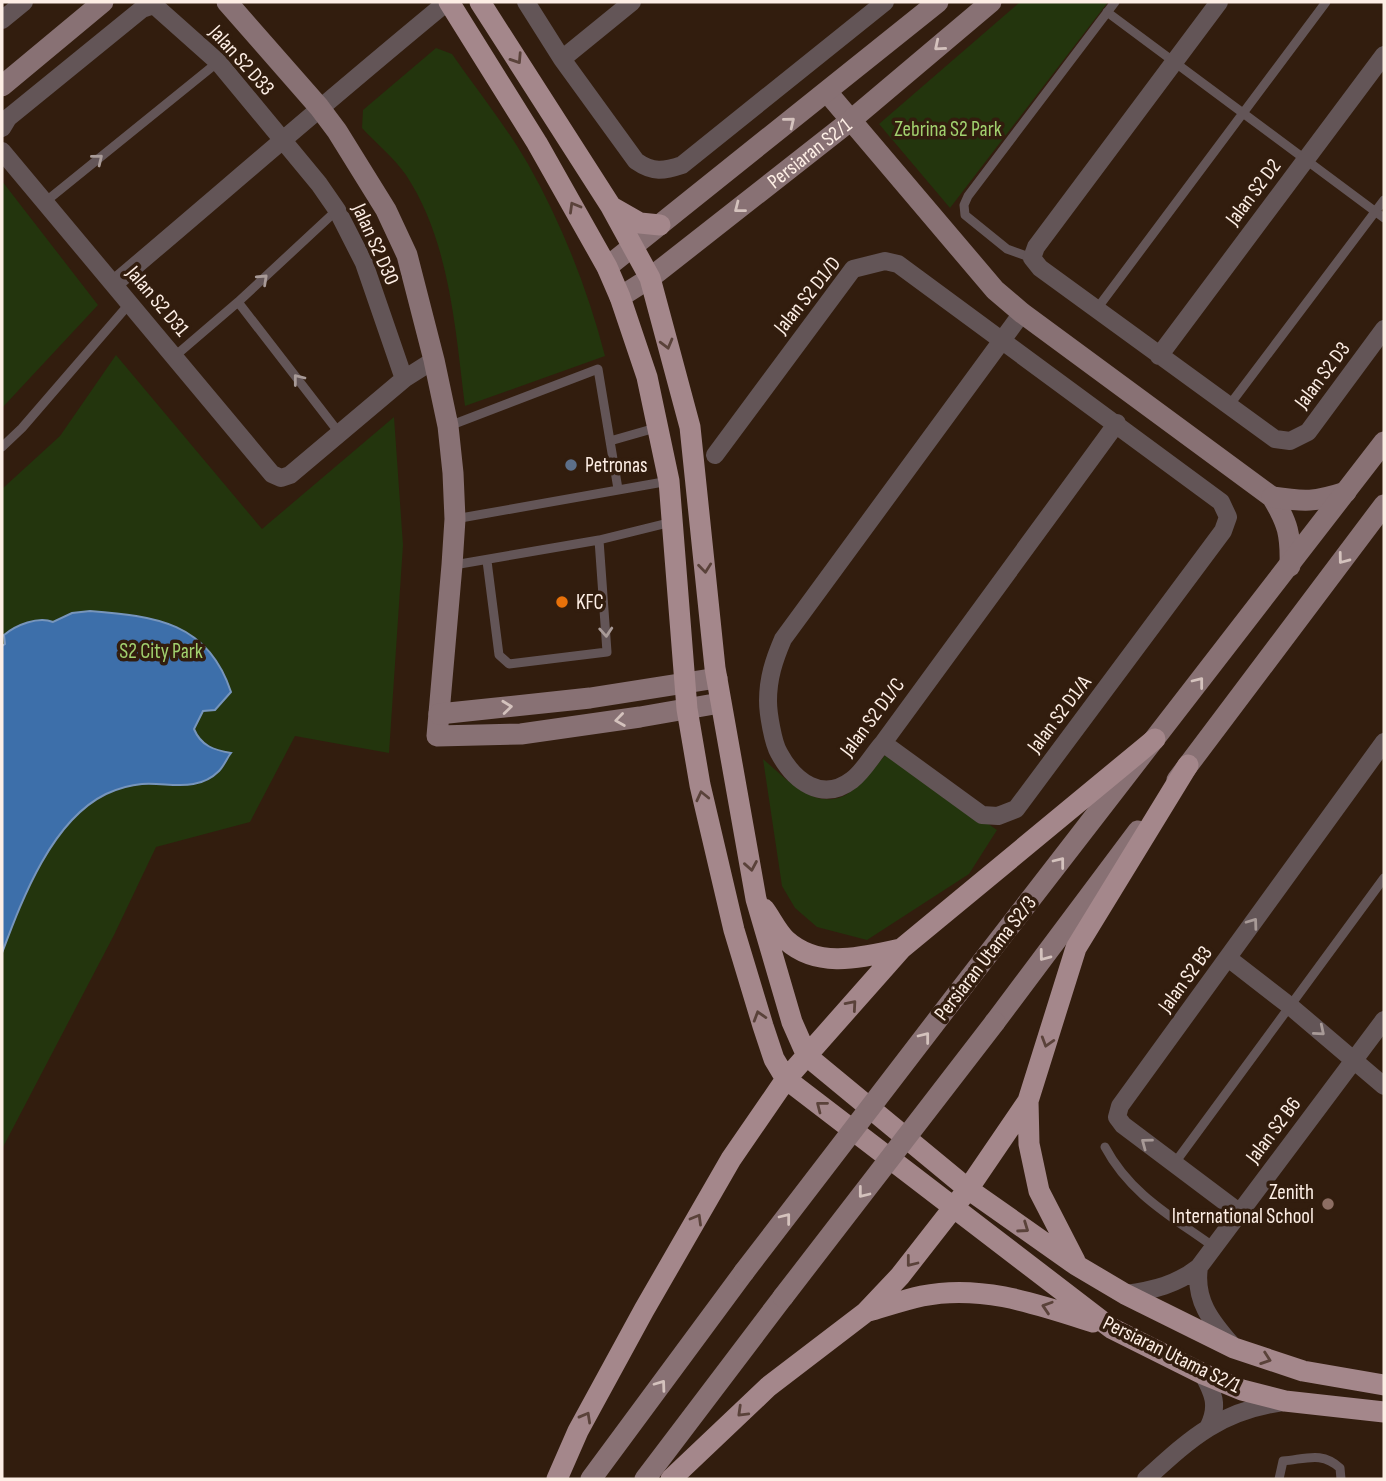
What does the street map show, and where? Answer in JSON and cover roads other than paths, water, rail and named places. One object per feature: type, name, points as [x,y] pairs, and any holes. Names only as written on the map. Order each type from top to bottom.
[{"type":"main road","points":[[448,2],[537,143],[607,267],[647,377],[669,481],[687,709],[700,785],[734,930],[762,1026],[774,1059],[786,1079]]},
{"type":"main road","points":[[480,2],[610,205],[650,278],[690,427],[720,703],[756,899],[792,1022],[807,1056]]},
{"type":"main road","points":[[610,205],[640,223],[660,225]]},
{"type":"main road","points":[[557,1479],[578,1431],[651,1298],[731,1159],[786,1079],[901,949],[1155,739]]},
{"type":"main road","points":[[671,1479],[768,1387],[866,1312],[900,1276],[968,1189],[1028,1101],[1076,948],[1188,765]]},
{"type":"main road","points":[[756,899],[786,940],[811,955],[844,961],[901,949]]},
{"type":"main road","name":"Persiaran Utama S2/1","points":[[807,1056],[968,1189],[1076,1265],[1125,1294],[1234,1348],[1303,1371],[1384,1385]]},
{"type":"main road","name":"Persiaran Utama S2/1","points":[[786,1079],[1111,1328],[1203,1374],[1242,1390],[1285,1401],[1384,1412]]},
{"type":"main road","points":[[1028,1101],[1029,1144],[1040,1191],[1076,1265]]},
{"type":"main road","points":[[866,1312],[923,1296],[975,1292],[1025,1300],[1111,1328]]},
{"type":"street","points":[[2,20],[24,2]]},
{"type":"street","points":[[2,86],[103,2]]},
{"type":"street","points":[[227,2],[319,107],[366,175],[407,256],[435,360],[448,426],[453,473],[452,565],[438,725]]},
{"type":"street","points":[[114,284],[282,142],[319,107],[448,2]]},
{"type":"street","points":[[526,2],[562,59],[636,161],[649,170],[665,171],[682,165],[885,2]]},
{"type":"street","points":[[562,59],[632,2]]},
{"type":"street","name":"Persiaran S2/1","points":[[607,267],[937,2]]},
{"type":"street","name":"Persiaran S2/1","points":[[620,297],[650,278],[850,121],[990,2]]},
{"type":"street","points":[[1219,2],[1036,247],[1032,258],[1040,268],[1228,407]]},
{"type":"street","name":"Jalan S2 D33","points":[[2,128],[8,118],[142,9],[154,5],[218,62],[282,142]]},
{"type":"street","name":"Jalan S2 D2","points":[[1160,356],[1384,55]]},
{"type":"street","points":[[827,92],[995,290],[1022,313],[1272,497],[1286,520],[1291,538],[1290,566]]},
{"type":"street","name":"Jalan S2 D30","points":[[282,142],[319,184],[337,210],[364,263],[404,379]]},
{"type":"street","name":"Jalan S2 D31","points":[[2,151],[272,474],[281,478],[290,475],[340,433]]},
{"type":"street","name":"Jalan S2 D1/D","points":[[715,455],[853,269],[885,261],[898,264],[1117,423],[1221,502],[1228,517]]},
{"type":"street","name":"Jalan S2 D1/C","points":[[1022,313],[783,639],[771,666],[768,703],[777,751],[791,772],[812,789],[834,789],[853,780],[883,743],[1117,423]]},
{"type":"street","name":"Jalan S2 D3","points":[[1228,407],[1275,439],[1290,441],[1308,432],[1384,329]]},
{"type":"street","points":[[340,433],[404,379],[435,360]]},
{"type":"street","name":"Persiaran Utama S2/3","points":[[592,1479],[744,1272],[1384,442]]},
{"type":"street","points":[[1272,497],[1300,502],[1317,501],[1346,492]]},
{"type":"street","points":[[645,1479],[995,1022],[1384,505]]},
{"type":"street","name":"Jalan S2 D1/A","points":[[883,743],[982,815],[998,816],[1016,809],[1223,531],[1228,517]]},
{"type":"street","points":[[438,725],[717,678]]},
{"type":"street","points":[[438,725],[521,734],[720,703]]},
{"type":"street","name":"Jalan S2 B3","points":[[1240,1213],[1123,1125],[1117,1117],[1119,1106],[1384,742]]},
{"type":"street","points":[[1228,958],[1290,1006],[1384,1086]]},
{"type":"street","name":"Jalan S2 B6","points":[[1125,1294],[1157,1290],[1176,1282],[1199,1267],[1384,1020]]},
{"type":"street","points":[[1199,1267],[1198,1293],[1204,1307],[1212,1323],[1234,1348]]},
{"type":"street","points":[[1203,1374],[1216,1404],[1209,1426]]},
{"type":"street","points":[[1146,1479],[1209,1426],[1241,1410],[1285,1401]]},
{"type":"lane","points":[[1032,258],[1007,249],[965,215],[964,205],[968,196],[1115,2]]},
{"type":"lane","points":[[1096,310],[1326,2]]},
{"type":"lane","points":[[1107,12],[1380,214]]},
{"type":"lane","points":[[45,202],[218,62]]},
{"type":"lane","points":[[1228,407],[1380,214],[1384,200]]},
{"type":"lane","points":[[175,356],[337,210]]},
{"type":"lane","points":[[238,302],[340,433]]},
{"type":"lane","points":[[2,447],[29,421],[130,303]]},
{"type":"lane","points":[[448,426],[598,369],[618,489]]},
{"type":"lane","points":[[610,441],[659,427]]},
{"type":"lane","points":[[454,519],[669,481]]},
{"type":"lane","points":[[452,565],[599,540],[672,522]]},
{"type":"lane","points":[[487,561],[499,655],[509,664],[607,652],[599,540]]},
{"type":"lane","points":[[1174,1164],[1384,877]]},
{"type":"lane","points":[[1105,1147],[1126,1181],[1214,1247]]},
{"type":"lane","points":[[1279,1479],[1283,1461],[1322,1457],[1331,1460],[1340,1468],[1341,1479]]},
{"type":"water","points":[[90,611],[157,620],[193,637],[208,651],[221,669],[231,692],[215,710],[203,711],[194,729],[200,739],[209,746],[231,753],[219,771],[201,782],[182,785],[133,785],[106,794],[87,806],[69,823],[41,864],[2,953],[4,635],[27,623],[41,620],[53,622],[72,613]]},
{"type":"place","name":"Petronas","points":[[571,465]]},
{"type":"place","name":"KFC","points":[[562,602]]},
{"type":"place","name":"Zenith International School","points":[[1328,1204]]},
{"type":"park label","name":"Zebrina S2 Park","points":[[948,129]]},
{"type":"park label","name":"S2 City Park","points":[[161,651]]}]
